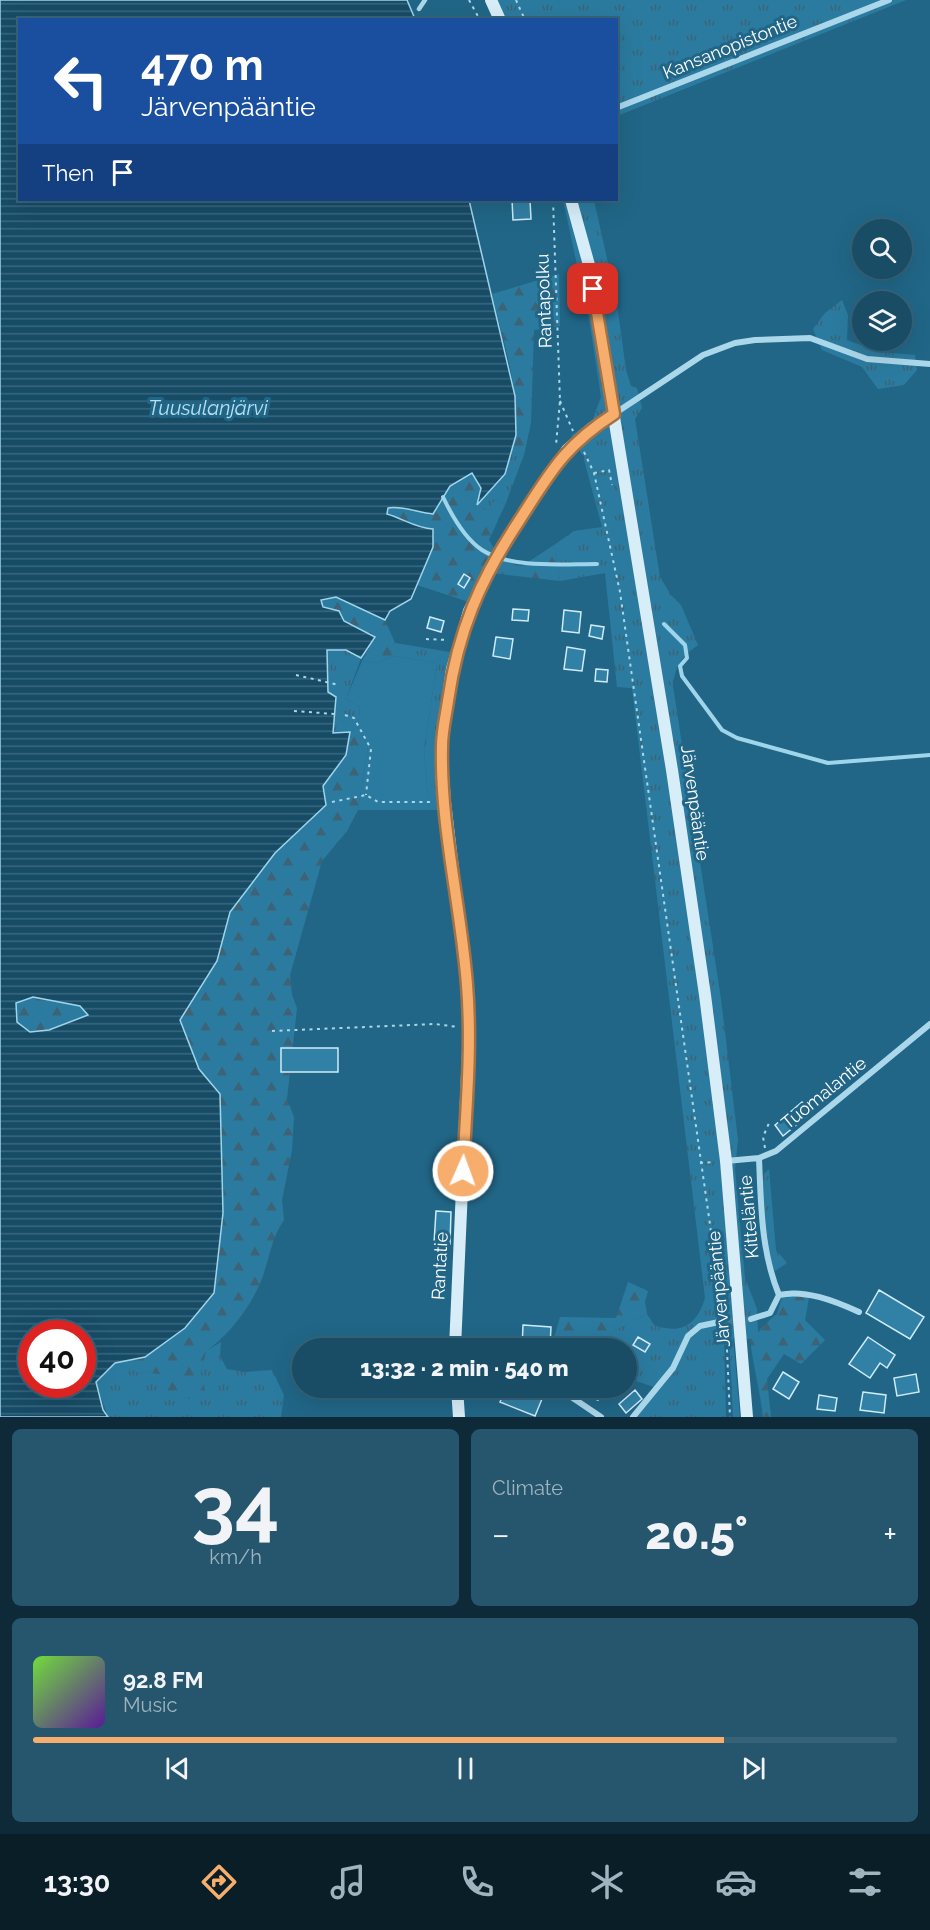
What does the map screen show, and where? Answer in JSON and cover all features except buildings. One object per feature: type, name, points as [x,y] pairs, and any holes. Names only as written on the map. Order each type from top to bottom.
[{"type":"main road","points":[[491,0],[499,18]]},
{"type":"main road","name":"Järvenpääntie","points":[[571,201],[589,265],[672,770],[726,1161],[747,1417]]},
{"type":"main road","name":"Rantatie","points":[[456,1338],[469,1029],[467,986],[445,802],[441,745],[452,669],[459,641],[489,569],[500,550],[556,464],[578,440],[614,414]]},
{"type":"main road","points":[[458,1398],[459,1417]]},
{"type":"street","name":"Kansanopistontie","points":[[618,107],[889,0]]},
{"type":"street","points":[[614,414],[703,355],[735,343],[810,338],[867,359],[930,364]]},
{"type":"street","name":"Tuomalantie","points":[[726,1161],[766,1156],[834,1105],[930,1024]]},
{"type":"street","name":"Kitteläntie","points":[[759,1158],[764,1246],[770,1273],[779,1295]]},
{"type":"street","points":[[752,1319],[770,1314],[779,1295],[792,1292],[835,1301],[859,1312]]},
{"type":"street","points":[[633,1417],[673,1368],[688,1336],[700,1326],[721,1319]]},
{"type":"street","points":[[573,1398],[601,1417]]},
{"type":"lane","points":[[419,9],[424,0]]},
{"type":"path","points":[[469,0],[479,18]]},
{"type":"path","points":[[516,0],[524,18]]},
{"type":"path","name":"Rantapolku","points":[[554,201],[560,401],[556,464]]},
{"type":"path","name":"Rantapolku","points":[[560,401],[565,416],[594,473],[620,592],[721,1319]]},
{"type":"path","points":[[594,473],[609,470],[614,494]]},
{"type":"path","points":[[426,639],[459,641]]},
{"type":"path","points":[[296,675],[339,685]]},
{"type":"path","points":[[294,711],[335,714]]},
{"type":"path","points":[[345,715],[354,718],[371,748],[366,795]]},
{"type":"path","points":[[332,802],[366,795],[378,802],[445,802]]},
{"type":"path","points":[[272,1031],[435,1024],[469,1029]]},
{"type":"path","points":[[823,1087],[825,1100]]},
{"type":"path","points":[[766,1156],[763,1137],[769,1123]]},
{"type":"path","points":[[726,1327],[730,1417]]},
{"type":"green space","points":[[489,0],[906,0],[618,116],[618,18],[495,18]]},
{"type":"green space","points":[[563,201],[594,201],[617,304],[626,370],[631,386],[637,388],[642,408],[635,419],[660,577],[671,595],[681,605],[698,645],[680,662],[673,686],[721,999],[738,1140],[735,1169],[745,1278],[757,1309],[758,1334],[750,1339],[733,1338],[740,1417],[733,1417],[729,1337],[724,1337],[726,1417],[636,1417],[654,1387],[637,1381],[637,1338],[610,1338],[612,1332],[647,1314],[654,1325],[672,1329],[680,1328],[687,1325],[697,1315],[705,1298],[632,688],[617,687],[605,573],[560,581],[554,545],[574,531],[602,527],[583,456],[571,436],[593,419],[601,397],[590,325]]},
{"type":"green space","points":[[559,274],[560,326],[534,330],[531,423],[524,455],[511,453],[516,414],[514,393],[507,353],[492,294]]},
{"type":"green space","points":[[842,300],[848,315],[847,340],[852,342],[852,351],[915,355],[917,370],[904,385],[878,389],[862,367],[822,350],[813,329],[825,313]]},
{"type":"green space","points":[[511,453],[524,455],[505,505],[496,500],[487,510],[477,505],[505,474]]},
{"type":"green space","points":[[473,473],[481,488],[477,505],[486,510],[496,500],[505,505],[489,540],[501,560],[522,566],[554,545],[560,581],[491,573],[478,605],[417,585],[433,547],[407,523],[386,514],[389,508],[405,508],[433,514],[450,486]]},
{"type":"green space","points":[[325,597],[336,597],[385,620],[395,643],[387,648],[394,656],[376,663],[362,661],[375,637],[344,621],[339,611],[323,607],[321,600]]},
{"type":"green space","points":[[395,643],[450,652],[436,750],[439,810],[429,810],[424,749],[437,663],[394,656],[387,647]]},
{"type":"green space","points":[[327,650],[346,650],[361,658],[346,699],[360,707],[358,727],[350,732],[333,733],[336,697],[328,692]]},
{"type":"green space","points":[[394,656],[437,663],[424,749],[429,810],[358,810],[368,747],[358,727],[360,707],[346,699],[362,661],[376,663]]},
{"type":"green space","points":[[358,727],[368,747],[358,810],[347,831],[322,861],[290,975],[292,995],[297,1008],[287,1099],[294,1117],[292,1150],[282,1200],[284,1220],[275,1237],[261,1281],[252,1298],[228,1332],[206,1351],[201,1373],[206,1394],[183,1400],[165,1389],[164,1374],[137,1372],[115,1363],[145,1357],[220,1095],[199,1069],[180,1020],[217,961],[230,912],[275,853],[326,805],[323,786],[346,755],[350,732]]},
{"type":"green space","points":[[33,997],[80,1006],[88,1015],[49,1030],[30,1032],[17,1022],[16,1003]]},
{"type":"green space","points":[[769,1169],[776,1250],[787,1263],[775,1271],[767,1257],[761,1177]]},
{"type":"green space","points":[[628,1282],[648,1291],[645,1302],[647,1314],[612,1332],[610,1338],[554,1338],[560,1317],[616,1318]]},
{"type":"green space","points":[[791,1290],[810,1292],[805,1320],[825,1340],[801,1364],[784,1354],[767,1379],[771,1417],[763,1417],[750,1339],[777,1314],[783,1294]]},
{"type":"green space","points":[[221,1342],[220,1356],[227,1369],[244,1372],[272,1370],[284,1395],[281,1417],[108,1417],[96,1383],[115,1363],[137,1372],[164,1374],[205,1394],[201,1373],[206,1351]]},
{"type":"water","name":"Tuusulanjärvi","points":[[0,0],[407,0],[415,18],[18,18],[18,201],[469,201],[515,396],[516,435],[505,474],[477,505],[481,488],[472,473],[450,486],[433,514],[388,508],[387,514],[433,529],[433,547],[411,599],[390,611],[385,620],[336,597],[321,600],[323,607],[339,611],[344,621],[375,637],[361,658],[346,650],[327,650],[328,692],[336,697],[333,733],[350,732],[346,755],[323,786],[326,805],[275,853],[230,912],[217,961],[180,1020],[199,1069],[220,1094],[223,1213],[214,1293],[185,1328],[145,1357],[115,1363],[96,1382],[103,1410],[108,1417],[0,1417]],"holes":[[[33,997],[80,1006],[88,1015],[49,1030],[30,1032],[17,1022],[16,1003]]]},
{"type":"waterway","points":[[443,497],[464,533],[482,550],[494,556],[522,563],[597,564]]},
{"type":"waterway","points":[[664,624],[685,645],[687,658],[680,666],[682,676],[722,730],[737,738],[828,763],[930,755]]},
{"type":"tunnel","points":[[719,1322],[751,1319]]},
{"type":"route","points":[[463,1171],[469,1029],[467,986],[445,802],[441,745],[452,669],[470,610],[500,550],[567,450],[592,428],[614,414],[593,289]]}]
